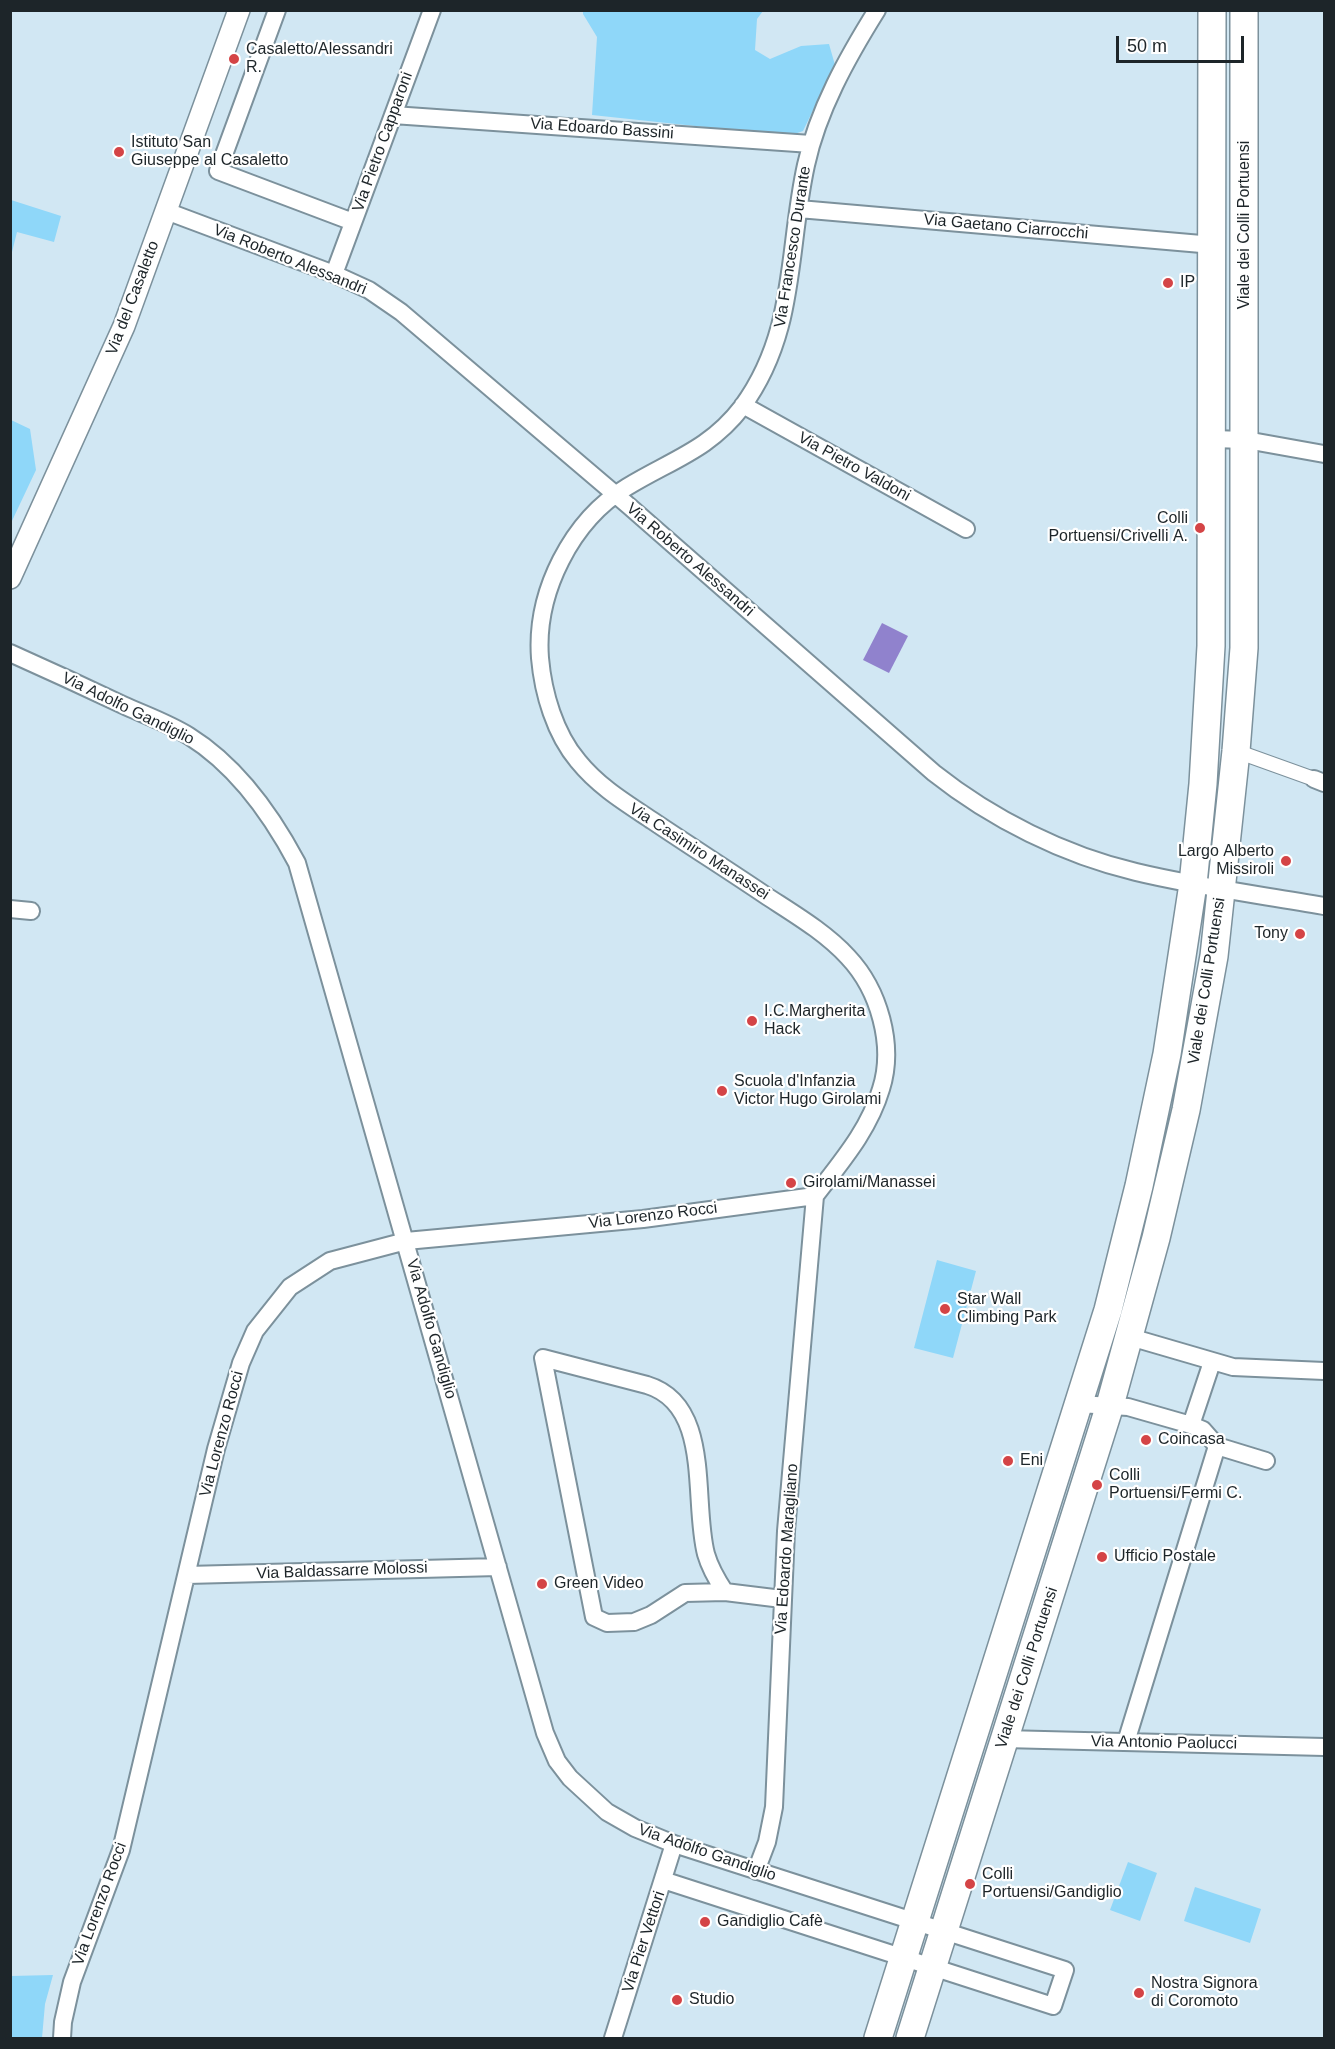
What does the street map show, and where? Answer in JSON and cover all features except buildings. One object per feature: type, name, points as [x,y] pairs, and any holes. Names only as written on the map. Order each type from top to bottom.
[{"type":"main road","name":"Viale dei Colli Portuensi","points":[[878,2038],[1079,1404],[1120,1266],[1149,1144],[1167,1054],[1193,884],[1203,784],[1211,646],[1212,10]]},
{"type":"main road","name":"Viale dei Colli Portuensi","points":[[910,2038],[1130,1336],[1186,1110],[1214,956],[1236,751],[1244,648],[1246,440],[1244,10]]},
{"type":"street","name":"Via del Casaletto","points":[[10,578],[119,339],[239,10]]},
{"type":"street","points":[[277,10],[218,171],[353,222]]},
{"type":"street","name":"Via Pietro Capparoni","points":[[334,274],[432,10]]},
{"type":"street","name":"Via Francesco Durante","points":[[615,494],[703,446],[721,431],[743,405],[765,368],[778,338],[790,286],[811,144],[841,71],[877,10]]},
{"type":"street","name":"Via Edoardo Bassini","points":[[393,115],[811,144]]},
{"type":"street","name":"Via Gaetano Ciarrocchi","points":[[800,209],[1213,245]]},
{"type":"street","name":"Via Roberto Alessandri","points":[[166,211],[334,274],[369,290],[401,312],[615,494],[965,798],[1009,823],[1092,858],[1135,872],[1324,906]]},
{"type":"street","name":"Via Pietro Valdoni","points":[[743,405],[966,529]]},
{"type":"street","points":[[1212,439],[1246,440],[1324,454]]},
{"type":"street","name":"Via Casimiro Manassei","points":[[615,494],[577,532],[556,572],[546,603],[541,636],[540,655],[547,692],[567,747],[599,784],[816,929],[848,957],[868,986],[885,1039],[886,1064],[882,1086],[862,1132],[815,1196]]},
{"type":"street","name":"Via Adolfo Gandiglio","points":[[10,653],[188,736],[237,777],[273,821],[303,878],[545,1733],[557,1761],[570,1778],[607,1812],[674,1844],[915,1922]]},
{"type":"street","points":[[1236,751],[1319,781]]},
{"type":"street","points":[[10,909],[31,911]]},
{"type":"street","name":"Via Lorenzo Rocci","points":[[62,2038],[63,2022],[72,1982],[121,1850],[216,1449],[241,1363],[255,1331],[290,1287],[314,1269],[347,1255],[406,1241],[643,1219],[815,1196]]},
{"type":"street","name":"Via Edoardo Maragliano","points":[[756,1871],[767,1842],[774,1807],[783,1599],[815,1196]]},
{"type":"street","points":[[1130,1336],[1212,1362],[1258,1370],[1324,1371]]},
{"type":"street","points":[[725,1592],[706,1553],[692,1432],[672,1397],[660,1389],[647,1385],[543,1358],[594,1617],[607,1623],[634,1622],[651,1615],[679,1595],[725,1592],[783,1599]]},
{"type":"street","points":[[1191,1425],[1212,1362]]},
{"type":"street","points":[[1079,1404],[1128,1407],[1191,1425],[1203,1430],[1216,1446],[1266,1461]]},
{"type":"street","points":[[1126,1742],[1216,1446]]},
{"type":"street","name":"Via Baldassarre Molossi","points":[[187,1575],[498,1567]]},
{"type":"street","name":"Via Antonio Paolucci","points":[[1004,1738],[1324,1747]]},
{"type":"street","name":"Via Pier Vettori","points":[[613,2038],[674,1844]]},
{"type":"street","points":[[663,1880],[1053,2006],[1065,1970],[915,1922]]},
{"type":"shaded area","points":[[583,10],[763,11],[757,19],[755,50],[770,59],[801,46],[829,44],[835,65],[803,131],[789,136],[592,115],[597,37],[583,14]]},
{"type":"shaded area","points":[[11,200],[61,216],[54,242],[17,232],[11,256]]},
{"type":"shaded area","points":[[11,420],[30,429],[36,470],[11,523]]},
{"type":"shaded area","points":[[882,623],[908,636],[889,673],[863,660]]},
{"type":"shaded area","name":"Star Wall Climbing Park","points":[[937,1260],[976,1271],[953,1358],[914,1348]]},
{"type":"shaded area","points":[[1128,1862],[1157,1873],[1140,1921],[1110,1910]]},
{"type":"shaded area","points":[[1195,1887],[1261,1909],[1250,1943],[1184,1921]]},
{"type":"shaded area","points":[[53,1975],[45,2004],[42,2038],[11,2038],[11,1976]]},
{"type":"place","name":"Casaletto/Alessandri R.","points":[[234,59]]},
{"type":"place","name":"Istituto San Giuseppe al Casaletto","points":[[119,152]]},
{"type":"place","name":"IP","points":[[1168,283]]},
{"type":"place","name":"Colli Portuensi/Crivelli A.","points":[[1200,528]]},
{"type":"place","name":"Largo Alberto Missiroli","points":[[1286,861]]},
{"type":"place","name":"Tony","points":[[1300,934]]},
{"type":"place","name":"I.C.Margherita Hack","points":[[752,1021]]},
{"type":"place","name":"Scuola d'Infanzia Victor Hugo Girolami","points":[[722,1091]]},
{"type":"place","name":"Girolami/Manassei","points":[[791,1183]]},
{"type":"place","name":"Star Wall Climbing Park","points":[[945,1309]]},
{"type":"place","name":"Coincasa","points":[[1146,1440]]},
{"type":"place","name":"Eni","points":[[1008,1461]]},
{"type":"place","name":"Colli Portuensi/Fermi C.","points":[[1097,1485]]},
{"type":"place","name":"Ufficio Postale","points":[[1102,1557]]},
{"type":"place","name":"Green Video","points":[[542,1584]]},
{"type":"place","name":"Colli Portuensi/Gandiglio","points":[[970,1884]]},
{"type":"place","name":"Gandiglio Cafè","points":[[705,1922]]},
{"type":"place","name":"Nostra Signora di Coromoto","points":[[1139,1993]]},
{"type":"place","name":"Studio","points":[[677,2000]]}]
